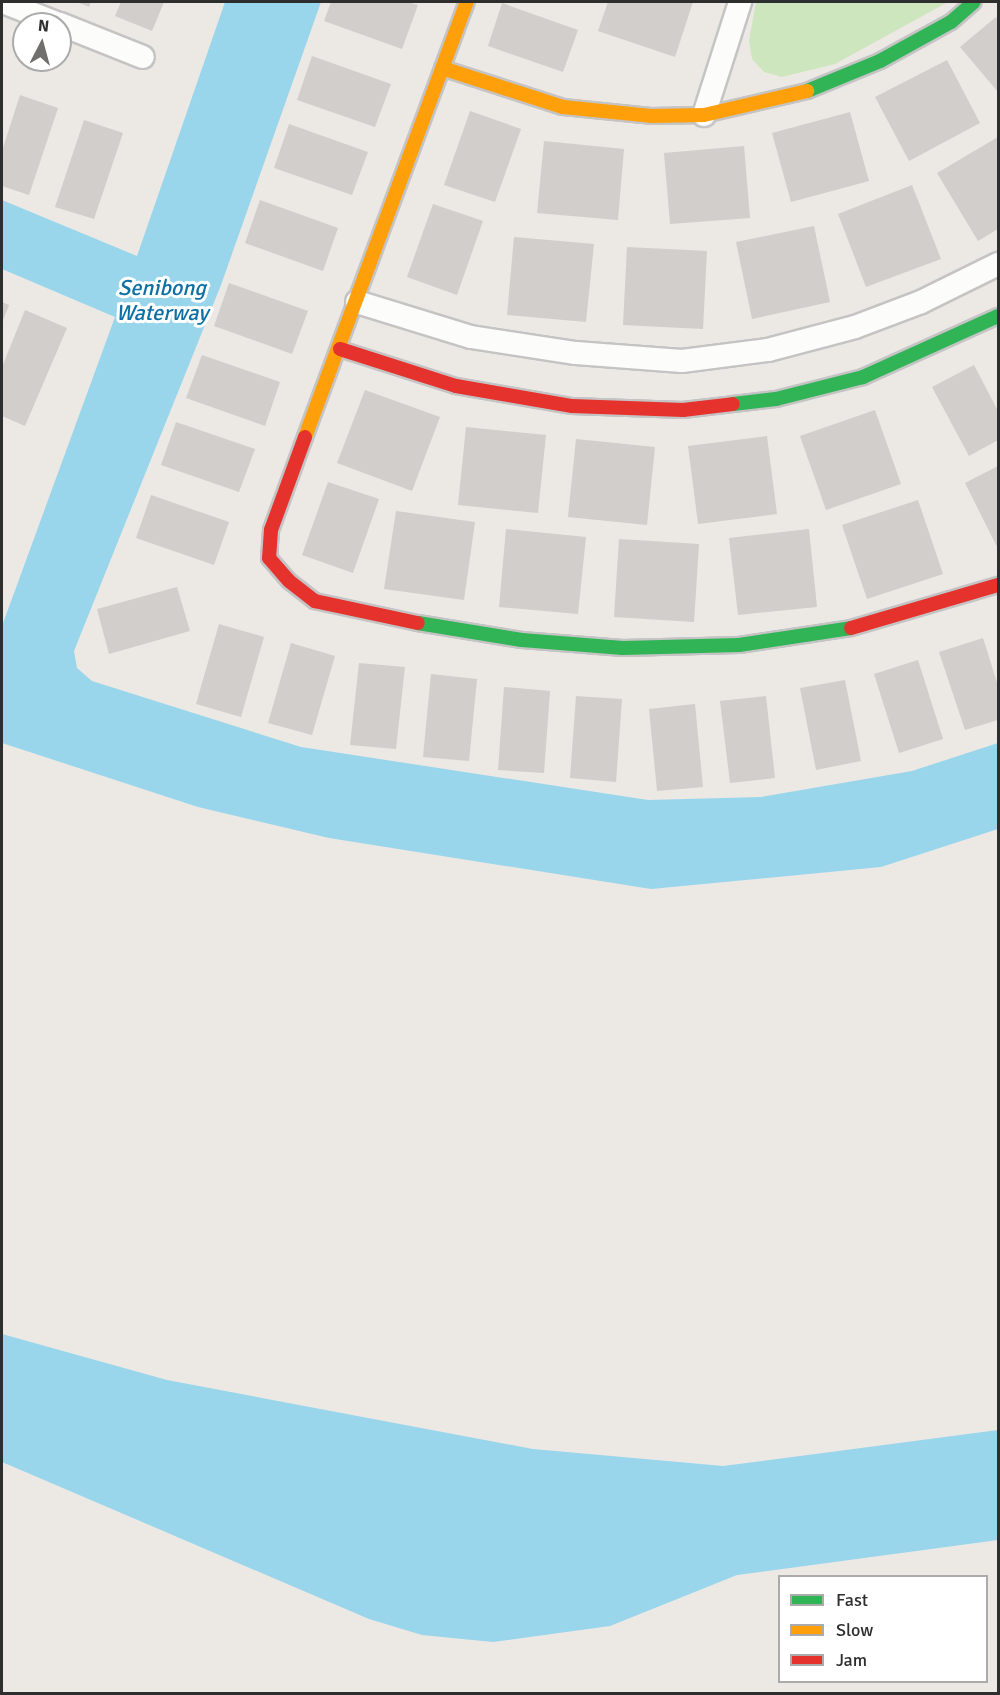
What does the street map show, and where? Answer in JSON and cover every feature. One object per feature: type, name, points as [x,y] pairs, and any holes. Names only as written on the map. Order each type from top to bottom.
[{"type":"street","points":[[3,2],[28,12]]},
{"type":"street","points":[[467,2],[271,530],[269,558],[289,581],[315,601],[348,611],[522,640],[623,648],[716,645],[867,626],[999,585]]},
{"type":"street","points":[[704,115],[740,2]]},
{"type":"street","points":[[442,68],[563,107],[651,116],[704,115],[805,92],[880,61],[951,22],[974,2]]},
{"type":"street","points":[[72,29],[142,57]]},
{"type":"street","points":[[357,302],[471,337],[576,353],[682,361],[768,350],[855,327],[921,302],[999,264]]},
{"type":"street","points":[[340,349],[456,387],[572,406],[683,410],[776,399],[863,377],[999,316]]},
{"type":"green space","points":[[756,2],[948,2],[835,64],[782,77],[764,72],[752,59],[749,41]]},
{"type":"water","name":"Senibong Waterway","points":[[225,2],[321,2],[221,285],[74,651],[77,668],[92,681],[301,747],[648,800],[761,797],[912,771],[998,743],[998,829],[881,867],[651,889],[329,838],[198,807],[2,743],[2,626],[115,317],[2,269],[2,200],[137,256]]},
{"type":"water","points":[[2,1334],[167,1380],[533,1449],[723,1466],[998,1430],[998,1540],[737,1575],[610,1626],[493,1642],[422,1635],[369,1619],[2,1462]]},
{"type":"building","points":[[77,2],[91,2],[89,7]]},
{"type":"building","points":[[121,2],[164,2],[152,31],[115,16]]},
{"type":"building","points":[[331,2],[407,2],[418,5],[402,49],[324,21]]},
{"type":"building","points":[[608,2],[693,2],[675,57],[598,31]]},
{"type":"building","points":[[502,3],[578,30],[563,72],[488,46]]},
{"type":"building","points":[[996,17],[998,21],[998,92],[960,47]]},
{"type":"building","points":[[312,56],[391,84],[375,127],[297,100]]},
{"type":"building","points":[[947,60],[980,123],[909,161],[875,97]]},
{"type":"building","points":[[20,95],[58,108],[29,195],[2,186],[2,151]]},
{"type":"building","points":[[470,111],[521,129],[495,202],[444,185]]},
{"type":"building","points":[[850,112],[869,181],[791,202],[772,133]]},
{"type":"building","points":[[84,120],[123,133],[94,219],[55,207]]},
{"type":"building","points":[[289,124],[368,152],[352,195],[274,168]]},
{"type":"building","points":[[998,137],[998,229],[978,241],[937,173]]},
{"type":"building","points":[[544,141],[624,149],[618,220],[537,213]]},
{"type":"building","points":[[744,146],[750,218],[670,224],[664,153]]},
{"type":"building","points":[[912,185],[941,259],[866,287],[838,214]]},
{"type":"building","points":[[260,200],[338,228],[323,271],[245,243]]},
{"type":"building","points":[[433,204],[483,221],[457,295],[407,277]]},
{"type":"building","points":[[814,226],[830,302],[752,319],[736,242]]},
{"type":"building","points":[[514,237],[594,244],[586,322],[507,315]]},
{"type":"building","points":[[627,247],[707,251],[703,329],[623,325]]},
{"type":"building","points":[[229,283],[308,311],[292,354],[214,326]]},
{"type":"building","points":[[2,302],[9,305],[2,323]]},
{"type":"building","points":[[25,310],[67,328],[25,426],[2,416],[2,367]]},
{"type":"building","points":[[202,355],[280,382],[265,426],[186,398]]},
{"type":"building","points":[[974,365],[998,411],[998,440],[969,456],[932,387]]},
{"type":"building","points":[[365,390],[440,417],[412,491],[337,463]]},
{"type":"building","points":[[875,410],[901,484],[826,510],[800,436]]},
{"type":"building","points":[[176,422],[255,449],[239,492],[161,465]]},
{"type":"building","points":[[466,427],[546,435],[538,513],[458,505]]},
{"type":"building","points":[[767,436],[777,514],[698,524],[688,446]]},
{"type":"building","points":[[576,439],[655,447],[647,525],[568,517]]},
{"type":"building","points":[[998,466],[998,549],[965,483]]},
{"type":"building","points":[[328,482],[379,499],[353,573],[302,555]]},
{"type":"building","points":[[151,495],[229,522],[214,565],[136,538]]},
{"type":"building","points":[[918,500],[943,574],[867,599],[842,525]]},
{"type":"building","points":[[396,511],[475,522],[464,600],[384,589]]},
{"type":"building","points":[[506,529],[586,537],[578,614],[499,607]]},
{"type":"building","points":[[809,529],[817,607],[738,615],[729,538]]},
{"type":"building","points":[[619,539],[699,544],[694,622],[614,617]]},
{"type":"building","points":[[177,587],[190,631],[109,654],[97,609]]},
{"type":"building","points":[[219,624],[264,637],[241,717],[196,704]]},
{"type":"building","points":[[983,638],[998,686],[998,720],[965,730],[939,652]]},
{"type":"building","points":[[291,643],[335,656],[312,735],[268,723]]},
{"type":"building","points":[[918,660],[943,739],[899,753],[874,674]]},
{"type":"building","points":[[359,663],[405,667],[396,749],[350,745]]},
{"type":"building","points":[[431,674],[477,679],[469,761],[423,757]]},
{"type":"building","points":[[845,680],[861,761],[816,770],[800,688]]},
{"type":"building","points":[[504,687],[550,691],[544,773],[498,770]]},
{"type":"building","points":[[576,696],[622,699],[616,782],[570,778]]},
{"type":"building","points":[[766,696],[775,778],[730,783],[720,701]]},
{"type":"building","points":[[695,704],[703,787],[657,791],[649,709]]},
{"type":"traffic: fast","points":[[807,91],[880,61],[951,22],[974,2]]},
{"type":"traffic: fast","points":[[733,404],[776,399],[863,377],[998,316]]},
{"type":"traffic: fast","points":[[418,623],[522,640],[623,648],[739,645],[851,628]]},
{"type":"traffic: slow","points":[[305,437],[467,2]]},
{"type":"traffic: slow","points":[[442,68],[563,107],[651,116],[704,115],[807,91]]},
{"type":"traffic: jam","points":[[340,349],[456,386],[572,406],[683,410],[733,404]]},
{"type":"traffic: jam","points":[[305,437],[271,530],[269,558],[289,581],[315,601],[418,623]]},
{"type":"traffic: jam","points":[[851,628],[998,585]]}]
